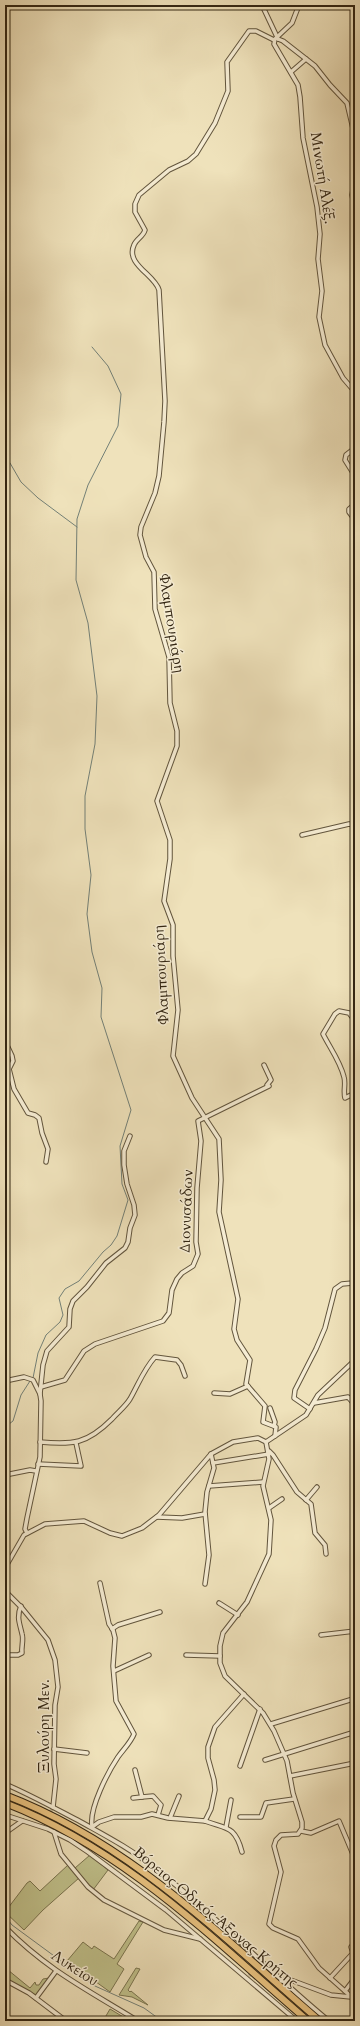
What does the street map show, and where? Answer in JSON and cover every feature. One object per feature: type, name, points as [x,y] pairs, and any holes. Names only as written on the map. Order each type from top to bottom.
[{"type":"highway","name":"Βόρειος Οδικός Άξονας Κρήτης","points":[[5,1795],[78,1828],[129,1860],[170,1892],[320,2021]]},
{"type":"highway","name":"Βόρειος Οδικός Άξονας Κρήτης","points":[[5,1803],[29,1812],[73,1834],[124,1866],[181,1912],[308,2021]]},
{"type":"street","name":"Μινωτή Αλέξ.","points":[[262,5],[276,40],[275,48],[298,85],[303,138],[317,208],[320,234],[318,259],[322,291],[319,317],[325,345],[343,378],[355,392]]},
{"type":"street","points":[[276,40],[292,23],[299,5]]},
{"type":"street","name":"Φλαμπουριάρη","points":[[248,1386],[246,1380],[250,1360],[234,1334],[233,1322],[238,1306],[238,1292],[219,1212],[221,1177],[219,1141],[182,1078],[173,1056],[178,1003],[173,956],[173,925],[164,901],[170,859],[170,840],[157,801],[176,746],[177,731],[170,703],[169,657],[155,609],[154,572],[146,557],[140,535],[141,527],[155,493],[159,476],[164,422],[165,388],[160,294],[156,282],[140,268],[134,258],[133,246],[143,236],[146,228],[137,216],[135,204],[138,194],[169,170],[188,161],[202,143],[215,123],[228,91],[227,62],[249,31],[256,31],[276,40]]},
{"type":"street","points":[[276,40],[283,41],[315,66],[347,103],[355,137]]},
{"type":"street","points":[[291,72],[306,59]]},
{"type":"street","points":[[355,179],[352,196],[355,210]]},
{"type":"street","points":[[355,448],[346,455],[345,460],[355,476]]},
{"type":"street","points":[[355,504],[351,506],[349,512],[355,520]]},
{"type":"street","points":[[302,835],[349,824],[355,825]]},
{"type":"street","points":[[355,1021],[349,1013],[339,1011],[335,1014],[323,1034],[334,1051],[344,1077],[345,1085],[343,1090],[345,1098],[355,1093]]},
{"type":"street","points":[[5,1041],[12,1056],[12,1064],[9,1070],[14,1089],[28,1114],[36,1115],[39,1118],[42,1133],[48,1149],[46,1162]]},
{"type":"street","points":[[204,1117],[269,1086],[267,1085],[271,1080],[264,1065]]},
{"type":"street","name":"Διονυσάδων","points":[[41,1386],[65,1380],[84,1351],[95,1344],[163,1321],[167,1317],[174,1286],[182,1273],[195,1263],[198,1254],[196,1242],[197,1188],[201,1141],[198,1121],[204,1117]]},
{"type":"street","points":[[27,1533],[25,1527],[38,1464],[40,1442],[40,1394],[45,1356],[53,1343],[69,1327],[70,1309],[73,1301],[84,1292],[106,1263],[125,1248],[128,1242],[130,1228],[135,1214],[134,1205],[126,1184],[124,1166],[124,1151],[130,1136]]},
{"type":"street","points":[[310,1409],[294,1398],[295,1390],[325,1328],[336,1289],[342,1284],[353,1283],[355,1280]]},
{"type":"street","points":[[40,1442],[66,1444],[76,1443],[90,1437],[100,1430],[126,1405],[155,1357],[177,1360],[181,1365],[185,1376]]},
{"type":"street","points":[[266,1442],[303,1417],[310,1409],[318,1395],[355,1360]]},
{"type":"street","points":[[5,1381],[29,1378],[35,1382],[40,1394]]},
{"type":"street","points":[[214,1393],[230,1394],[248,1386],[265,1406],[263,1422],[274,1426]]},
{"type":"street","points":[[314,1403],[348,1397],[355,1405]]},
{"type":"street","points":[[270,1408],[275,1422],[274,1426],[277,1430],[275,1436]]},
{"type":"street","points":[[5,1568],[20,1541],[27,1533],[45,1524],[80,1521],[90,1523],[123,1536],[145,1527],[157,1517],[211,1454],[233,1442],[258,1438],[266,1442],[269,1453],[263,1482],[264,1494],[269,1508],[271,1524],[269,1554],[248,1599],[238,1615],[223,1633],[220,1656],[224,1674],[260,1709],[271,1724],[284,1753],[294,1799],[302,1822],[301,1831],[295,1836],[281,1835],[274,1843],[275,1854],[281,1872],[269,1923],[273,1928],[298,1939],[317,1966],[353,1998]]},
{"type":"street","points":[[38,1464],[80,1466],[76,1443]]},
{"type":"street","points":[[213,1464],[269,1453],[273,1455],[298,1492],[311,1505],[315,1533],[325,1545],[326,1554]]},
{"type":"street","points":[[205,1584],[209,1554],[208,1530],[205,1514],[213,1464],[211,1454]]},
{"type":"street","points":[[5,1475],[30,1470],[36,1471]]},
{"type":"street","points":[[209,1486],[263,1482]]},
{"type":"street","points":[[306,1500],[317,1487]]},
{"type":"street","points":[[269,1508],[282,1499]]},
{"type":"street","points":[[157,1517],[182,1518],[205,1514]]},
{"type":"street","points":[[92,1827],[95,1809],[104,1781],[134,1734],[116,1702],[114,1672],[115,1644],[112,1629],[108,1622],[100,1583]]},
{"type":"street","name":"Ξυλούρη Μεν.","points":[[5,1592],[21,1606],[49,1642],[55,1660],[58,1687],[55,1705],[54,1749],[56,1779],[53,1807]]},
{"type":"street","points":[[219,1603],[238,1615]]},
{"type":"street","points":[[9,1655],[17,1656],[22,1653],[20,1646],[22,1636],[18,1624],[21,1606]]},
{"type":"street","points":[[112,1629],[118,1625],[160,1612]]},
{"type":"street","points":[[321,1635],[355,1631]]},
{"type":"street","points":[[114,1672],[149,1655]]},
{"type":"street","points":[[186,1655],[220,1656]]},
{"type":"street","points":[[205,1821],[211,1809],[215,1790],[213,1774],[208,1758],[208,1747],[215,1727],[244,1694]]},
{"type":"street","points":[[271,1724],[354,1699]]},
{"type":"street","points":[[240,1766],[260,1709]]},
{"type":"street","points":[[265,1760],[355,1732]]},
{"type":"street","points":[[54,1749],[87,1753]]},
{"type":"street","points":[[290,1776],[355,1763]]},
{"type":"street","points":[[135,1770],[142,1797]]},
{"type":"street","points":[[5,1784],[114,1839],[158,1870],[212,1915],[260,1963],[329,2021]]},
{"type":"street","points":[[170,1818],[179,1796]]},
{"type":"street","points":[[133,1798],[154,1797],[162,1806],[158,1815]]},
{"type":"street","points":[[240,1817],[261,1817],[266,1803],[294,1799]]},
{"type":"street","points":[[226,1827],[230,1800]]},
{"type":"street","points":[[92,1827],[99,1822],[118,1816],[141,1817],[152,1814],[170,1818],[205,1821],[231,1830],[239,1843],[242,1852]]},
{"type":"street","points":[[5,1815],[54,1832],[88,1852],[166,1910],[220,1957],[248,1977],[297,2021]]},
{"type":"street","points":[[5,1833],[22,1821]]},
{"type":"street","points":[[301,1831],[312,1833],[338,1821],[355,1858]]},
{"type":"street","points":[[54,1832],[61,1854],[85,1884],[104,1900],[167,1931],[201,1939]]},
{"type":"street","name":"Λυκείου","points":[[5,1927],[32,1954],[56,1972],[138,2021]]},
{"type":"street","points":[[330,1978],[354,1953],[351,1947],[355,1942]]},
{"type":"street","points":[[36,1998],[56,1972]]},
{"type":"street","points":[[345,1991],[355,1978]]},
{"type":"street","points":[[281,1981],[288,1979],[331,1995],[353,1998]]},
{"type":"street","points":[[5,1980],[36,1998],[66,2021]]},
{"type":"green space","points":[[90,1855],[108,1870],[93,1890],[75,1868]]},
{"type":"green space","points":[[68,1865],[79,1878],[43,1910],[24,1930],[5,1912],[27,1883],[30,1881],[40,1891]]},
{"type":"green space","points":[[139,1921],[143,1922],[117,1964],[124,1969],[110,1992],[67,1961],[83,1942],[92,1949],[94,1946],[114,1959]]},
{"type":"green space","points":[[136,1968],[140,1969],[128,1990],[148,2005],[132,1997],[119,1995]]},
{"type":"green space","points":[[8,1970],[30,1988],[35,1982],[36,1985],[39,1985],[43,1979],[49,1978],[36,1995],[5,1978]]},
{"type":"green space","points":[[110,2009],[130,2021],[103,2021]]},
{"type":"waterway","points":[[33,1378],[38,1353],[46,1335],[60,1322],[63,1315],[59,1298],[65,1289],[79,1281],[103,1252],[111,1245],[117,1236],[128,1200],[122,1184],[120,1146],[131,1110],[101,1017],[102,988],[92,952],[87,914],[91,875],[85,829],[85,796],[95,744],[97,696],[88,623],[76,580],[77,519],[88,485],[118,426],[121,394],[108,366],[92,347]]},
{"type":"waterway","points":[[10,463],[21,482],[38,498],[77,527]]},
{"type":"waterway","points":[[5,1427],[13,1421],[21,1395],[30,1381]]},
{"type":"waterway","points":[[5,1916],[12,1925],[95,1986],[144,2008],[162,2021]]},
{"type":"waterway","points":[[199,2021],[215,2021]]},
{"type":"tunnel","points":[[43,1827],[53,1807]]},
{"type":"tunnel","points":[[249,1976],[259,1965]]}]
